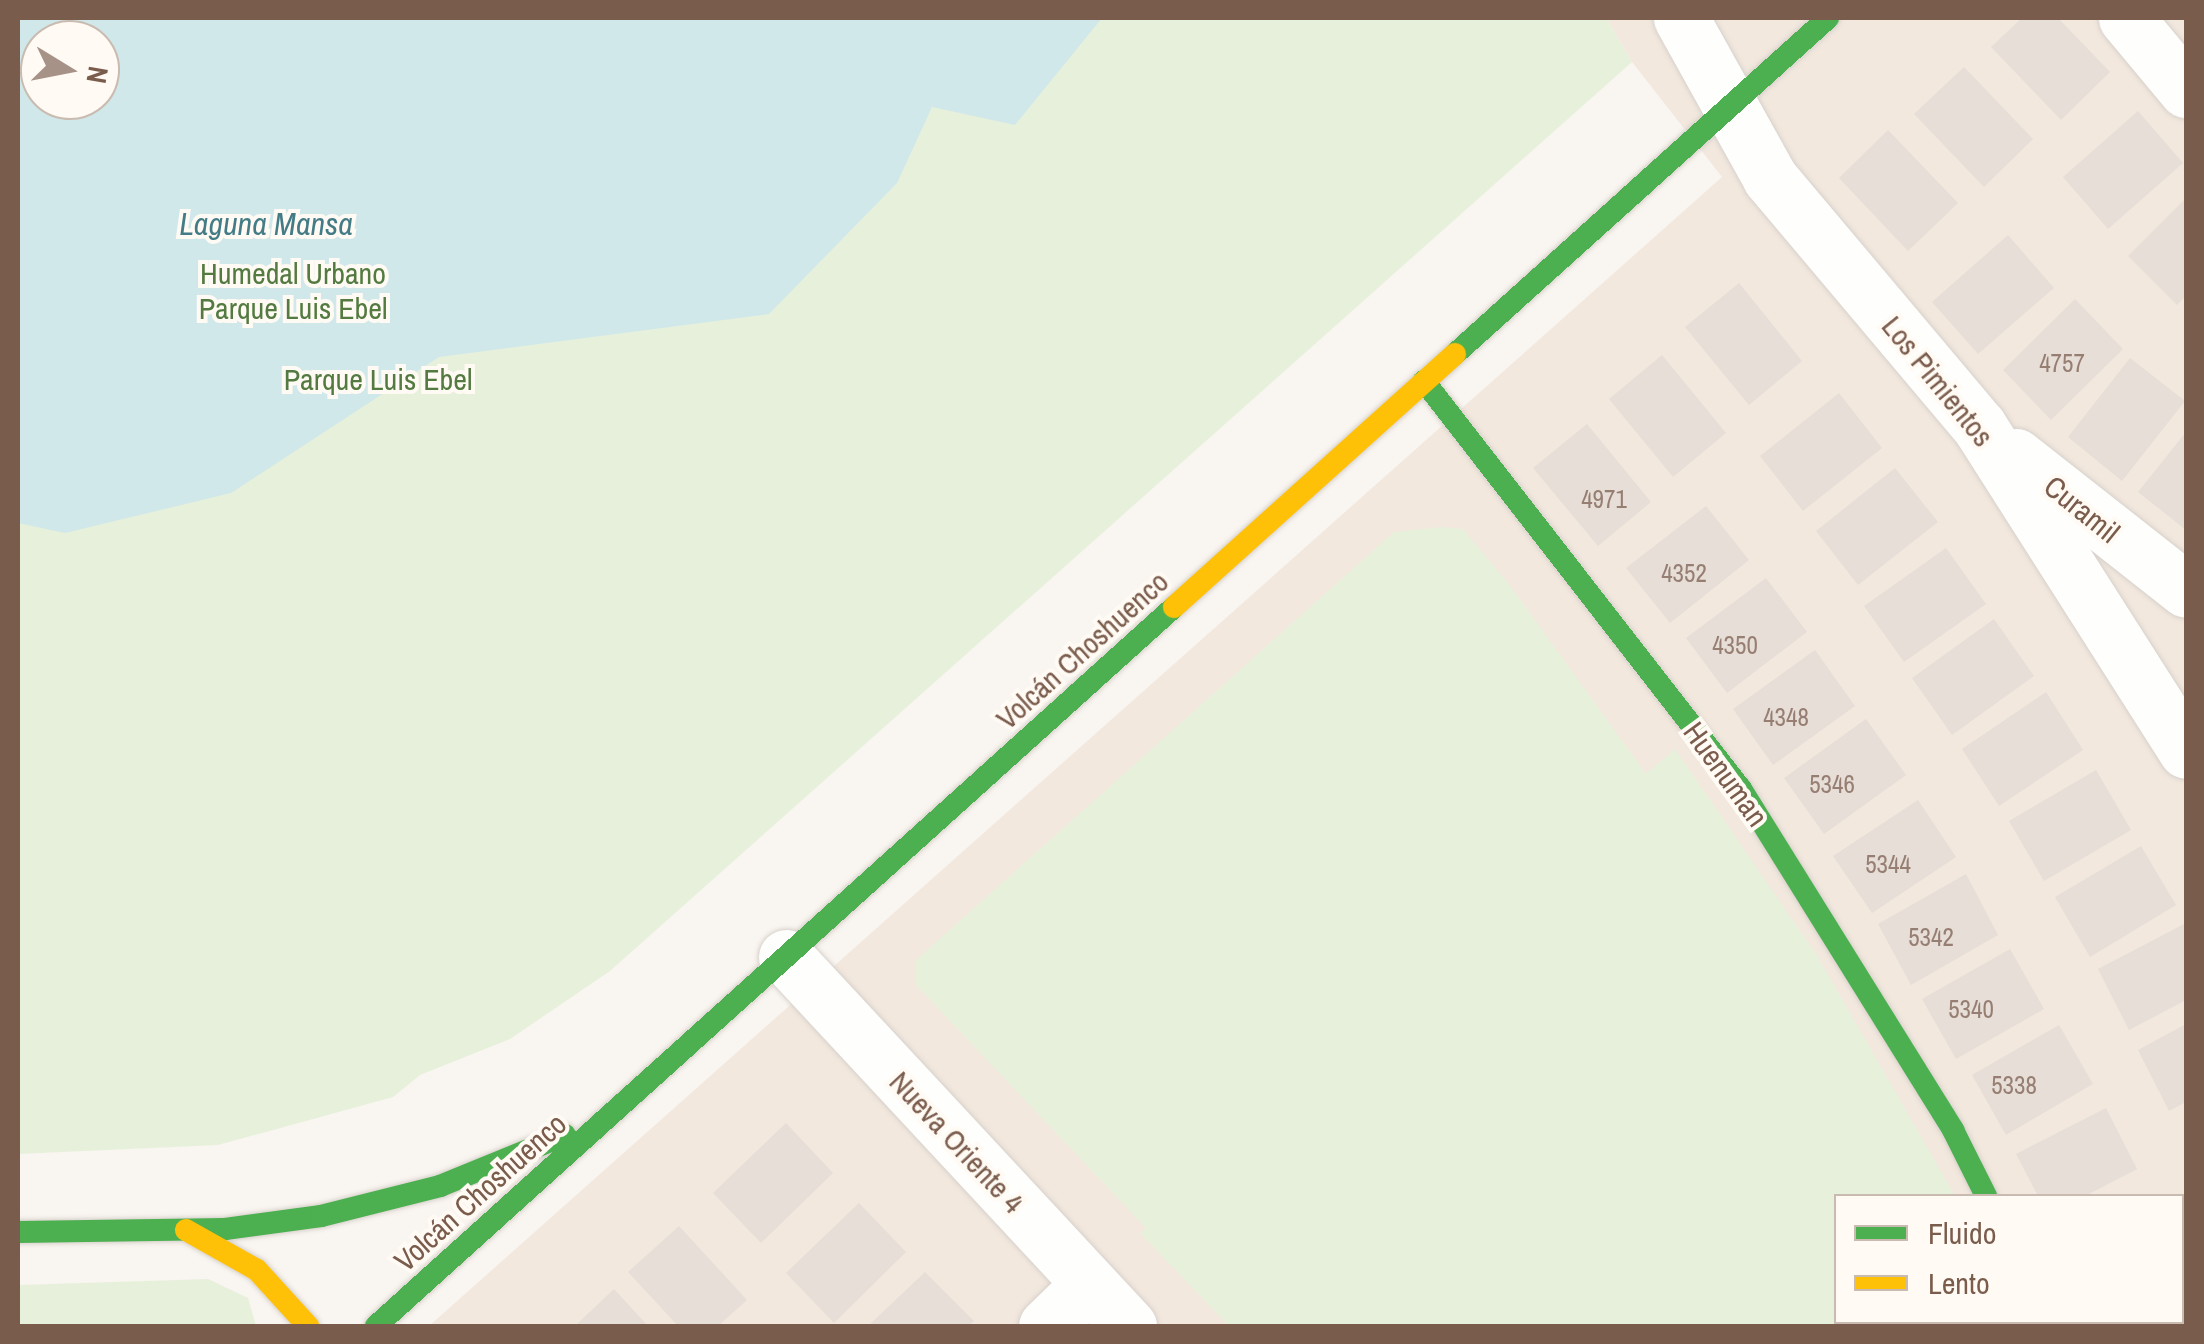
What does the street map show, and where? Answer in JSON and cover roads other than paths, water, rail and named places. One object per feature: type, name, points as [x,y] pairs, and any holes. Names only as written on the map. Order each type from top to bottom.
[{"type":"street","name":"Los Pimientos","points":[[1681,18],[1726,108],[1784,198],[1980,426],[2186,751]]},
{"type":"street","name":"Volcán Choshuenco","points":[[376,1326],[1828,18]]},
{"type":"street","points":[[2126,18],[2186,90]]},
{"type":"street","name":"Huenuman","points":[[1424,381],[1741,789],[1944,1114],[1985,1194]]},
{"type":"street","name":"Curamil","points":[[1980,426],[2186,590]]},
{"type":"street","name":"Nueva Oriente 4","points":[[786,957],[1130,1326]]},
{"type":"street","points":[[18,1232],[186,1230],[321,1216],[440,1186],[531,1152],[618,1109]]},
{"type":"street","points":[[186,1230],[257,1270],[308,1326]]},
{"type":"street","points":[[1046,1326],[1088,1284]]},
{"type":"water","name":"Laguna Mansa","points":[[18,18],[1102,18],[1015,125],[932,107],[897,183],[769,314],[439,357],[231,493],[65,533],[18,523]]},
{"type":"park label","name":"Humedal Urbano Parque Luis Ebel","points":[[293,290]]},
{"type":"park label","name":"Parque Luis Ebel","points":[[378,379]]}]
